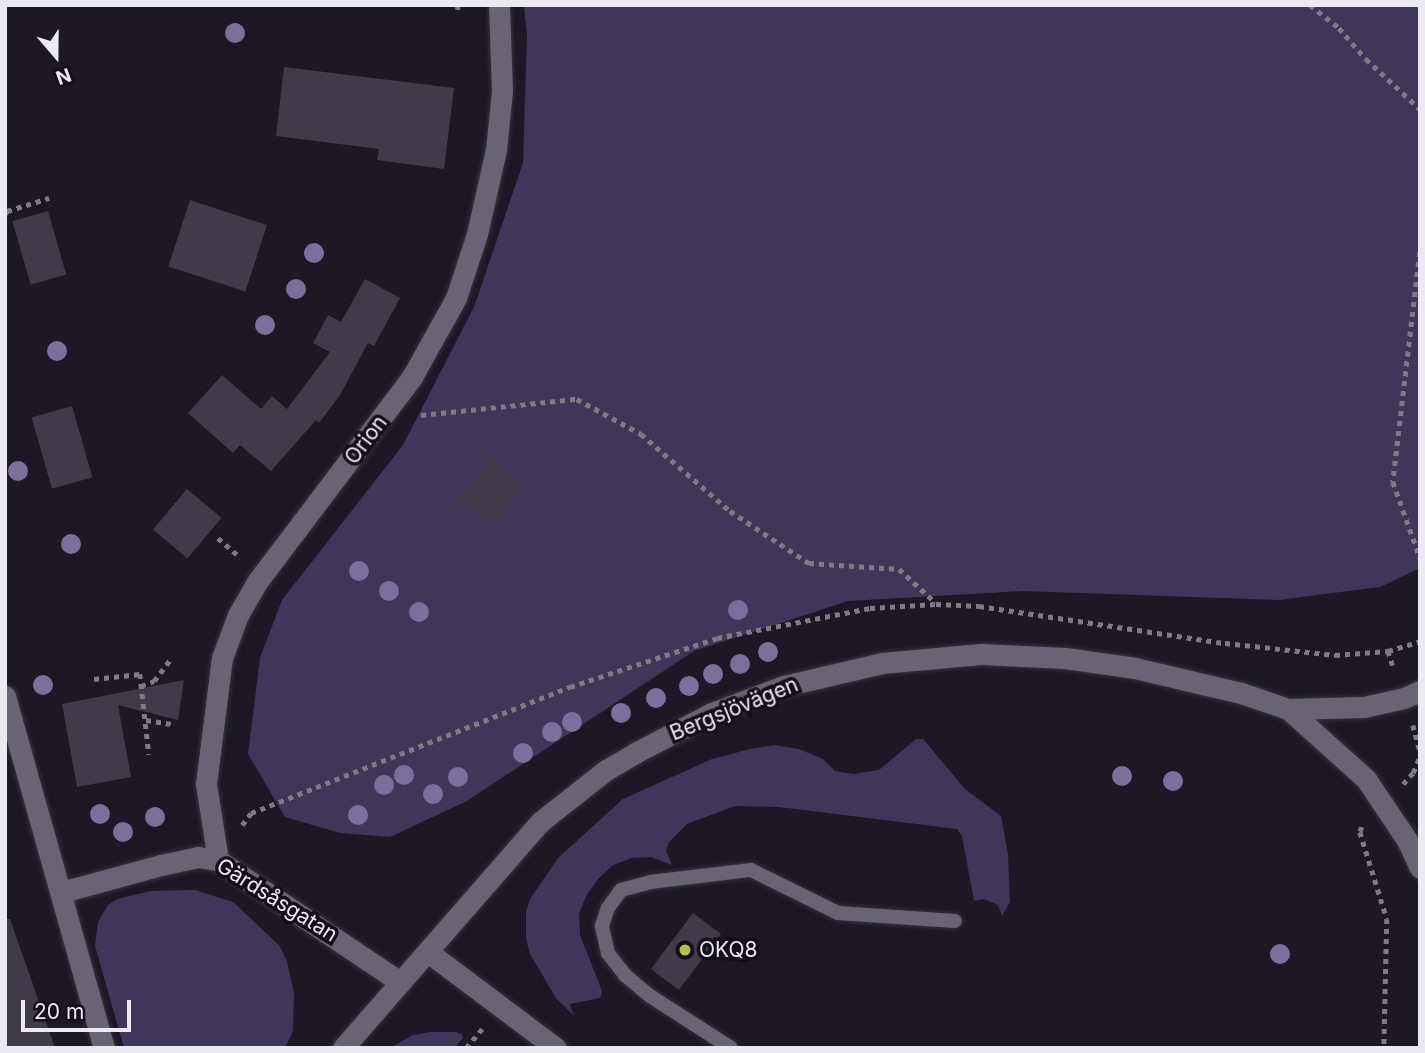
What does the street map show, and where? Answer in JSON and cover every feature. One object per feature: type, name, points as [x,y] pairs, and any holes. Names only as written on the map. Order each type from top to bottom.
[{"type":"street","name":"Orion","points":[[218,860],[206,784],[222,658],[238,615],[257,582],[378,425],[437,336],[456,298],[477,234],[498,138],[502,91],[499,5]]},
{"type":"street","name":"Bergsjövägen","points":[[343,1048],[540,822],[606,770],[692,722],[784,685],[904,659],[1013,654],[1081,660],[1167,674],[1241,693],[1288,709],[1364,707],[1405,698],[1420,691]]},
{"type":"street","points":[[5,696],[104,1048]]},
{"type":"street","name":"Bergsjövägen","points":[[1288,709],[1366,779],[1407,840],[1420,868]]},
{"type":"street","name":"Gärdsåsgatan","points":[[62,891],[162,864],[198,857],[218,860],[399,981]]},
{"type":"street","points":[[428,952],[556,1048]]},
{"type":"lane","points":[[731,1048],[650,996],[625,975],[608,953],[602,926],[608,908],[621,890],[650,882],[751,870],[838,914],[955,921]]},
{"type":"path","points":[[1310,5],[1339,28],[1366,59],[1420,109]]},
{"type":"path","points":[[5,214],[7,211],[49,198]]},
{"type":"path","points":[[1420,252],[1393,482],[1420,558]]},
{"type":"path","points":[[378,425],[441,411],[577,399],[641,434],[730,511],[809,563],[899,569],[936,604]]},
{"type":"path","points":[[141,686],[154,681],[170,660]]},
{"type":"path","points":[[94,679],[140,674],[149,754]]},
{"type":"path","points":[[146,720],[172,724]]},
{"type":"path","points":[[1384,1048],[1387,919],[1360,832],[1366,816],[1413,773],[1420,756]]},
{"type":"shaded area","points":[[524,5],[1420,5],[1420,568],[1380,587],[1278,600],[1024,591],[848,601],[694,651],[467,801],[390,837],[340,833],[285,817],[248,754],[260,658],[282,600],[403,445],[474,307],[523,163],[527,36]]},
{"type":"shaded area","points":[[916,739],[923,739],[965,789],[1001,816],[1008,854],[1010,902],[1002,916],[998,905],[984,899],[974,901],[962,836],[957,829],[779,807],[735,806],[687,824],[669,842],[666,851],[672,865],[651,857],[632,858],[613,865],[598,879],[586,896],[579,914],[580,935],[602,991],[600,998],[570,1004],[574,1016],[556,998],[530,954],[526,939],[526,912],[530,899],[558,858],[623,799],[712,759],[750,749],[775,745],[799,749],[823,759],[835,771],[853,774],[879,770]]},
{"type":"shaded area","points":[[195,890],[233,902],[279,945],[287,961],[294,994],[293,1031],[285,1048],[124,1048],[95,946],[98,922],[108,905],[117,899],[151,891]]},
{"type":"shaded area","points":[[455,1032],[462,1034],[463,1038],[454,1048],[390,1048],[413,1035]]},
{"type":"building","points":[[284,67],[454,88],[444,169],[377,160],[379,149],[276,136]]},
{"type":"building","points":[[190,200],[267,225],[245,292],[168,267]]},
{"type":"building","points":[[48,211],[66,274],[31,285],[12,221]]},
{"type":"building","points":[[365,279],[400,298],[374,346],[368,343],[340,395],[319,423],[316,420],[271,471],[240,445],[233,453],[188,413],[222,375],[261,409],[272,396],[287,409],[330,352],[313,343],[328,315],[341,322]]},
{"type":"building","points":[[72,406],[92,477],[52,489],[32,418]]},
{"type":"building","points":[[492,457],[526,486],[491,528],[457,499]]},
{"type":"building","points":[[187,489],[221,518],[187,559],[153,530]]},
{"type":"building","points":[[184,680],[178,720],[118,705],[131,777],[77,787],[62,704]]},
{"type":"building","points":[[693,913],[721,934],[679,990],[651,969]]},
{"type":"building","points":[[5,919],[10,919],[55,1048],[5,1048]]},
{"type":"place","name":"OKQ8","points":[[685,950]]}]
